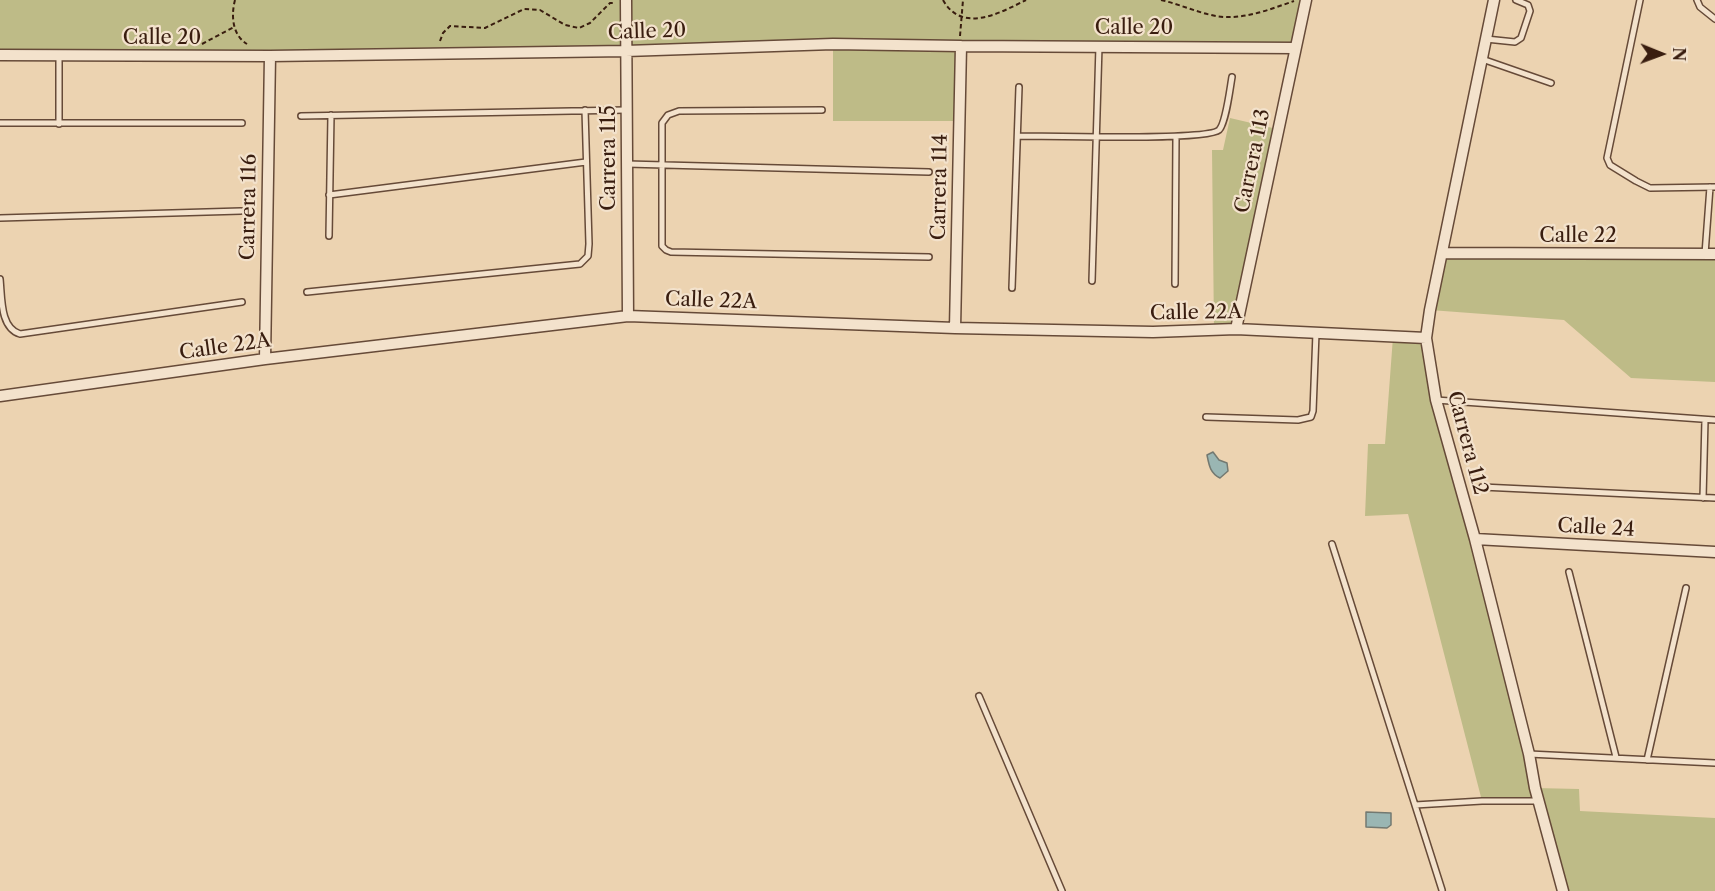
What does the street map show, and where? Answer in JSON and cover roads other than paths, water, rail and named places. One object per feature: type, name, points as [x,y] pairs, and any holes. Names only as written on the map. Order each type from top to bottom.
[{"type":"street","name":"Carrera 113","points":[[1236,329],[1306,0]]},
{"type":"street","name":"Carrera 112","points":[[1494,0],[1425,338],[1436,400],[1475,539],[1529,754],[1538,801],[1563,891]]},
{"type":"street","name":"Carrera 115","points":[[626,1],[628,316]]},
{"type":"street","name":"Calle 20","points":[[0,55],[270,56],[626,51],[833,44],[1295,48]]},
{"type":"street","name":"Carrera 114","points":[[955,328],[961,46]]},
{"type":"street","name":"Carrera 116","points":[[265,359],[270,56]]},
{"type":"street","name":"Calle 22","points":[[1442,253],[1710,254]]},
{"type":"street","name":"Calle 22A","points":[[0,396],[265,359],[628,316],[955,328],[1153,332],[1236,329],[1425,338]]},
{"type":"street","name":"Calle 24","points":[[1475,539],[1715,552]]},
{"type":"lane","points":[[1486,39],[1515,42],[1521,38],[1530,11],[1527,5],[1516,0]]},
{"type":"lane","points":[[1640,0],[1607,158],[1610,165],[1650,188],[1713,187],[1710,254]]},
{"type":"lane","points":[[1697,0],[1700,8],[1715,19]]},
{"type":"lane","points":[[1092,281],[1099,46]]},
{"type":"lane","points":[[59,55],[59,124]]},
{"type":"lane","points":[[1482,59],[1551,83]]},
{"type":"lane","points":[[1018,136],[1176,138],[1210,134],[1218,131],[1222,126],[1233,77]]},
{"type":"lane","points":[[1012,288],[1018,87]]},
{"type":"lane","points":[[307,291],[580,264],[588,256],[590,244],[585,110]]},
{"type":"lane","points":[[301,116],[626,110]]},
{"type":"lane","points":[[822,110],[679,111],[668,115],[662,123],[661,242],[666,250],[671,252],[929,257]]},
{"type":"lane","points":[[329,236],[331,115]]},
{"type":"lane","points":[[0,123],[242,123]]},
{"type":"lane","points":[[1175,284],[1176,138]]},
{"type":"lane","points":[[329,195],[586,162]]},
{"type":"lane","points":[[627,164],[929,172]]},
{"type":"lane","points":[[0,218],[242,211]]},
{"type":"lane","points":[[0,279],[6,327],[20,334],[243,302]]},
{"type":"lane","points":[[1206,417],[1298,420],[1311,417],[1316,333]]},
{"type":"lane","points":[[1436,400],[1715,420]]},
{"type":"lane","points":[[1703,498],[1705,420]]},
{"type":"lane","points":[[1482,487],[1715,498]]},
{"type":"lane","points":[[1332,544],[1442,890]]},
{"type":"lane","points":[[1569,572],[1616,757]]},
{"type":"lane","points":[[1647,760],[1686,588]]},
{"type":"lane","points":[[979,696],[1062,891]]},
{"type":"lane","points":[[1529,754],[1715,763]]},
{"type":"lane","points":[[1414,805],[1482,801],[1538,801]]},
{"type":"water","points":[[1213,452],[1219,460],[1227,463],[1228,471],[1220,478],[1212,471],[1208,462],[1207,455]]},
{"type":"water","points":[[1366,812],[1391,813],[1391,825],[1387,828],[1366,827]]}]
